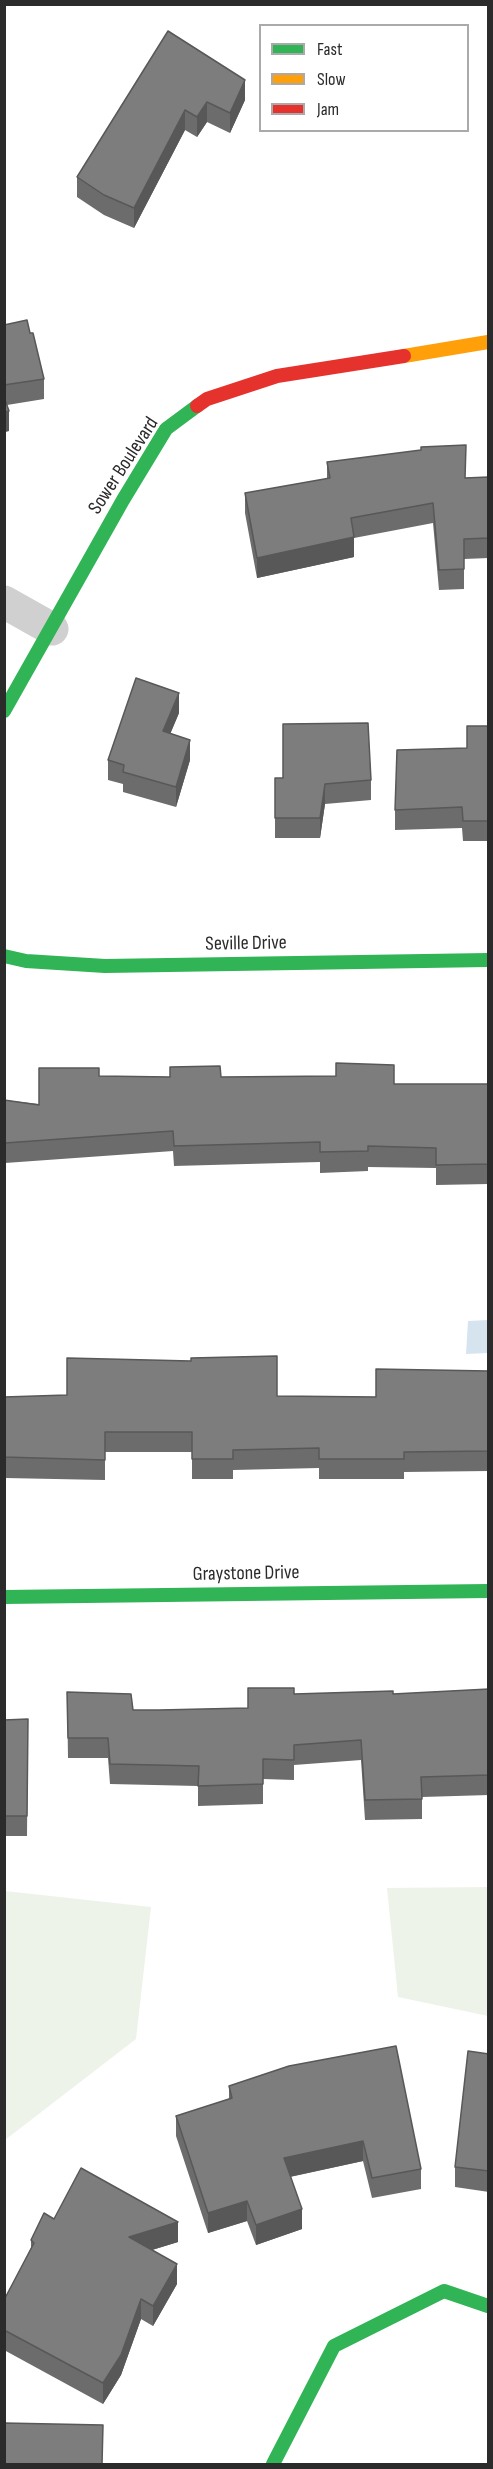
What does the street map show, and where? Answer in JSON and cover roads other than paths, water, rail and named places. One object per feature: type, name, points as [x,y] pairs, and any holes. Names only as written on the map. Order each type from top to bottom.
[{"type":"street","name":"Sower Boulevard","points":[[52,629],[123,500],[166,429],[207,399],[277,376],[489,342]]},
{"type":"street","points":[[4,602],[52,629],[4,711]]},
{"type":"street","name":"Seville Drive","points":[[4,956],[26,962],[105,966],[489,960]]},
{"type":"street","name":"Graystone Drive","points":[[4,1597],[489,1591]]},
{"type":"street","points":[[273,2464],[334,2346],[444,2291],[489,2306]]}]
